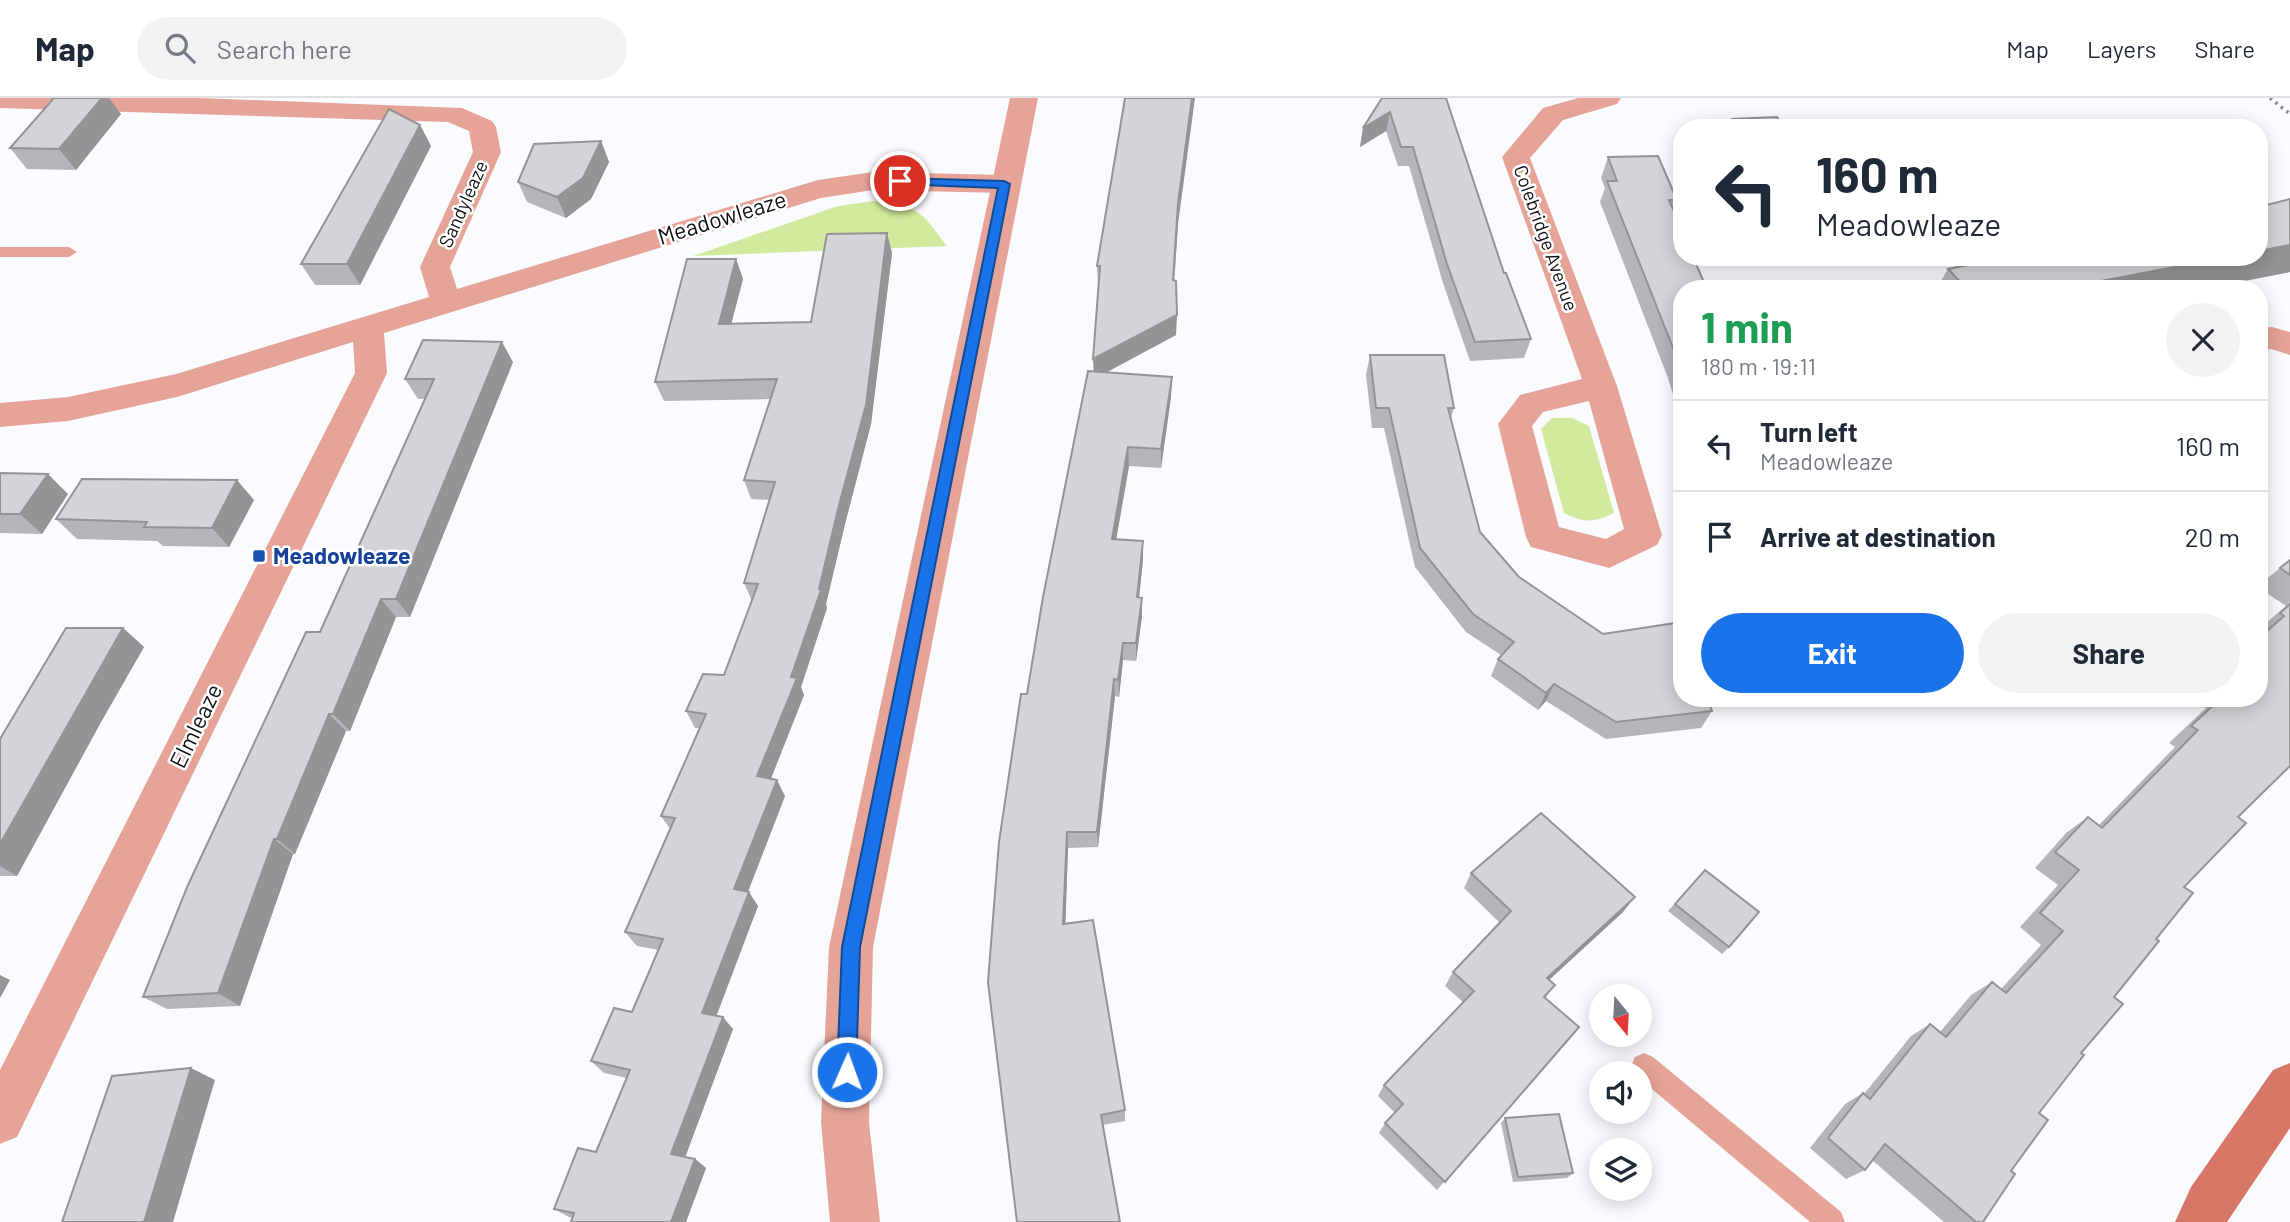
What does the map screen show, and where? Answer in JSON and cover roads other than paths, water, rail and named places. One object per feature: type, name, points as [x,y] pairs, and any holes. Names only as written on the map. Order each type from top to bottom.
[{"type":"main road","points":[[2200,1222],[2290,1087]]},
{"type":"street","points":[[855,1222],[845,1122],[851,947],[1004,184],[1024,98]]},
{"type":"street","name":"Colebridge Avenue","points":[[1601,386],[1532,403],[1515,424],[1544,537],[1609,554],[1644,535],[1601,386],[1516,157],[1553,114],[1607,98]]},
{"type":"street","name":"Sandyleaze","points":[[0,100],[452,114],[482,127],[487,152],[435,267],[446,303]]},
{"type":"street","name":"Meadowleaze","points":[[0,415],[68,409],[177,385],[818,189],[873,181],[1004,184]]},
{"type":"street","name":"Elmleaze","points":[[0,1120],[371,373],[368,327]]},
{"type":"street","points":[[2268,339],[2290,344]]},
{"type":"lane","points":[[0,252],[69,252]]},
{"type":"lane","points":[[1652,1073],[1830,1222]]},
{"type":"place","name":"Meadowleaze","points":[[259,556]]}]
